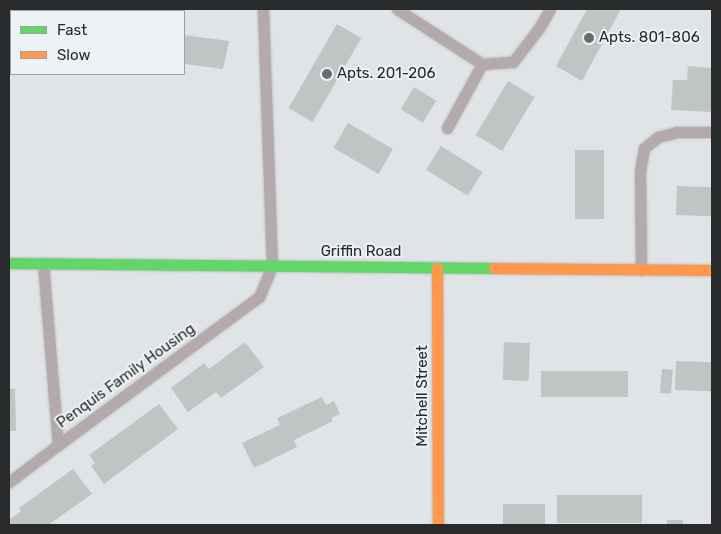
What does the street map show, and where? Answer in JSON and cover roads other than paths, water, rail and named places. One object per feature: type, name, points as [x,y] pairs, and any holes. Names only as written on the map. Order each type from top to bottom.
[{"type":"main road","name":"Griffin Road","points":[[9,263],[712,270]]},
{"type":"main road","name":"Mitchell Street","points":[[437,268],[438,525]]},
{"type":"lane","points":[[270,9],[262,9],[272,267]]},
{"type":"lane","points":[[397,9],[482,64],[514,62],[539,28],[550,9]]},
{"type":"lane","points":[[447,128],[482,64]]},
{"type":"lane","points":[[641,270],[640,171],[644,148],[658,137],[677,132],[712,132]]},
{"type":"lane","name":"Penquis Family Housing","points":[[43,263],[58,445]]},
{"type":"lane","name":"Penquis Family Housing","points":[[58,445],[259,297],[272,267]]},
{"type":"lane","points":[[9,482],[58,445]]},
{"type":"place","name":"Apts. 801-806","points":[[589,38]]},
{"type":"place","name":"Apts. 201-206","points":[[327,74]]}]
